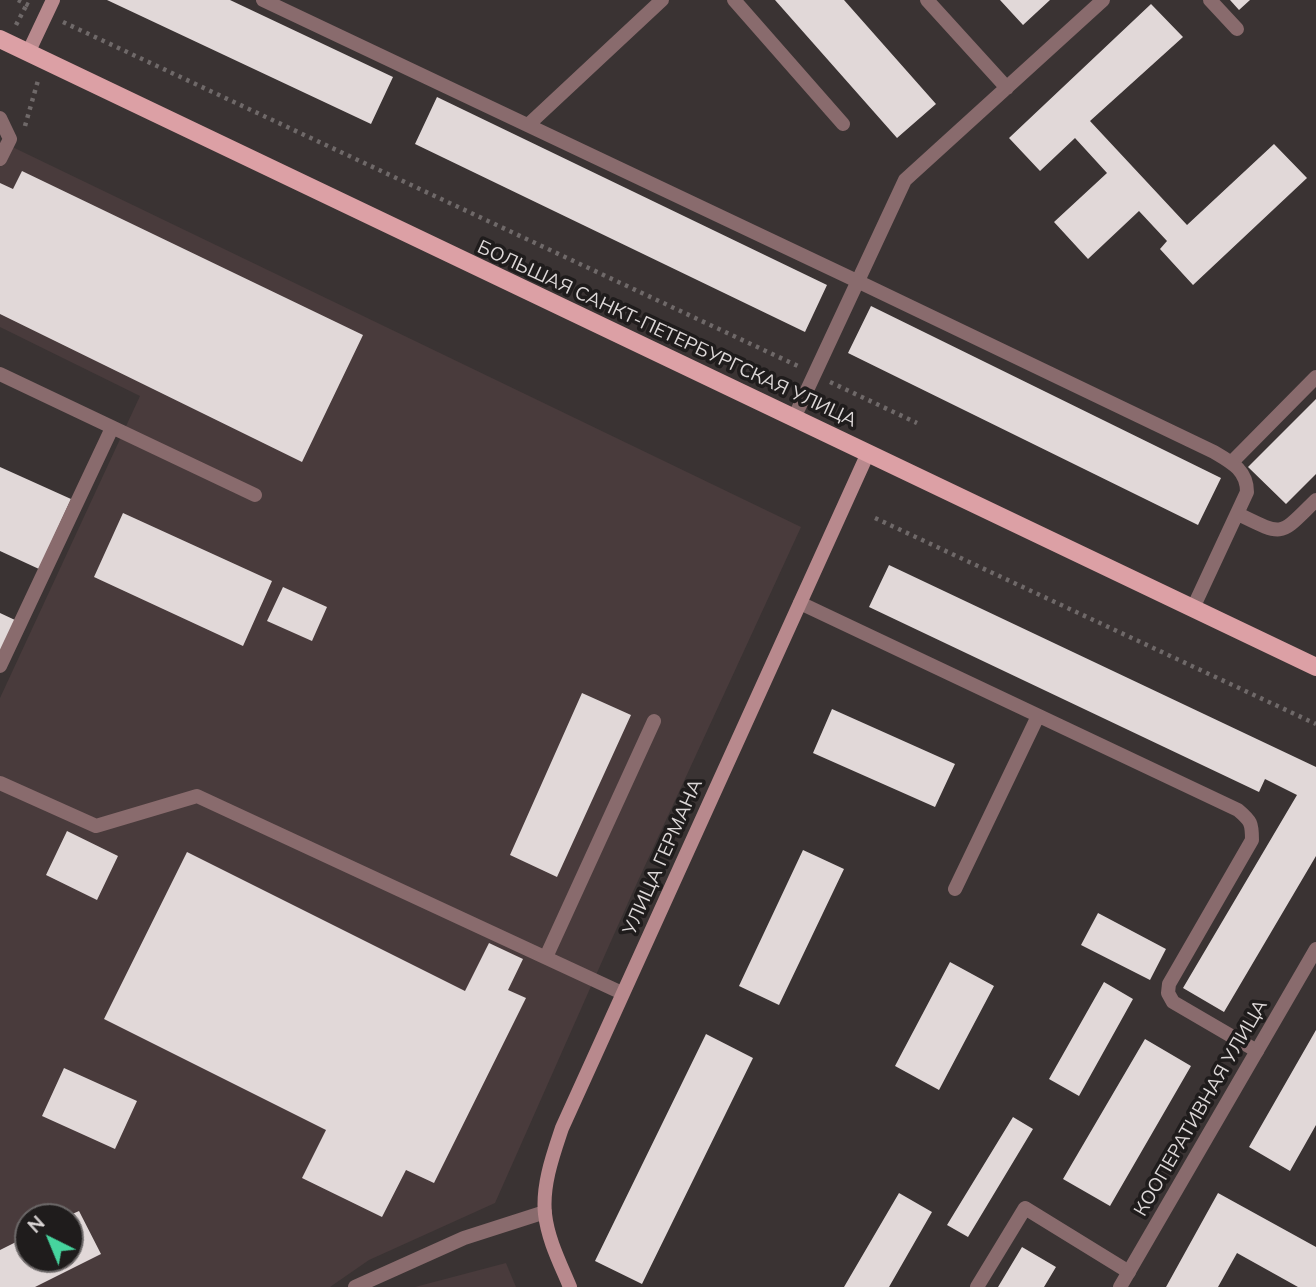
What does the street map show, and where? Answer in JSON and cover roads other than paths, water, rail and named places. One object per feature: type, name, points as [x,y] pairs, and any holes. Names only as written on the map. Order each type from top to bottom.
[{"type":"main road","points":[[28,52],[50,7]]},
{"type":"main road","name":"БОЛЬШАЯ САНКТ-ПЕТЕРБУРГСКАЯ УЛИЦА","points":[[0,39],[1316,667]]},
{"type":"main road","name":"УЛИЦА ГЕРМАНА","points":[[570,1287],[551,1240],[545,1212],[547,1181],[562,1128],[868,453]]},
{"type":"street","points":[[263,0],[1232,462],[1242,470],[1247,492],[1193,608]]},
{"type":"street","points":[[528,125],[662,0]]},
{"type":"street","points":[[734,0],[843,124]]},
{"type":"street","points":[[927,0],[1007,88]]},
{"type":"street","points":[[794,418],[905,180],[1104,0]]},
{"type":"street","points":[[1210,0],[1237,29]]},
{"type":"street","points":[[0,118],[9,139],[0,159]]},
{"type":"street","points":[[0,374],[255,495]]},
{"type":"street","points":[[1232,462],[1316,377]]},
{"type":"street","points":[[0,666],[112,428]]},
{"type":"street","points":[[1238,514],[1278,531],[1289,526],[1316,500]]},
{"type":"street","points":[[800,603],[1238,810],[1249,819],[1252,840],[1168,984],[1168,993],[1173,1002],[1257,1051]]},
{"type":"street","points":[[955,889],[1038,716]]},
{"type":"street","points":[[547,957],[654,721]]},
{"type":"street","points":[[0,783],[96,826],[197,796],[622,993]]},
{"type":"street","name":"КООПЕРАТИВНАЯ УЛИЦА","points":[[1121,1287],[1316,949]]},
{"type":"street","points":[[977,1287],[1025,1208],[1129,1272]]},
{"type":"street","points":[[355,1287],[464,1238],[545,1212]]}]
